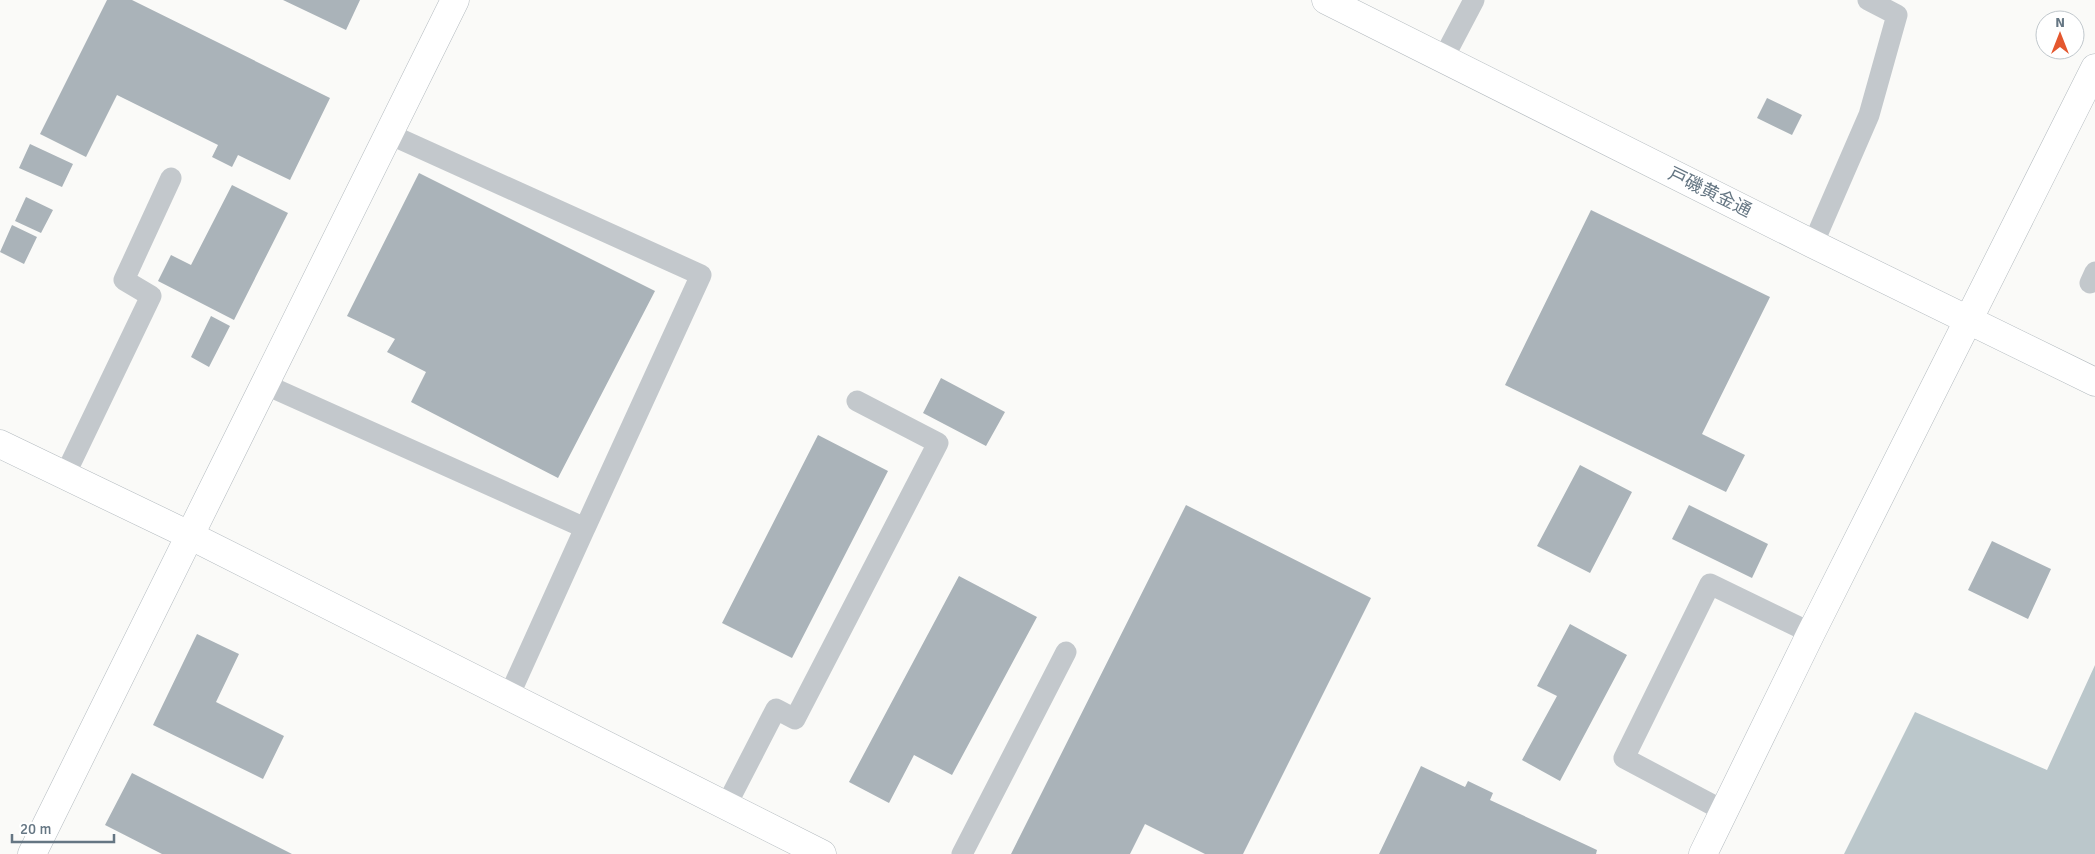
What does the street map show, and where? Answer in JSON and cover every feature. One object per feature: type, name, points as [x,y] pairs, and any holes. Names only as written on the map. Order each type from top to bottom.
[{"type":"street","points":[[32,854],[455,0]]},
{"type":"street","name":"戸磯黄金通","points":[[1326,0],[1813,244],[2095,382]]},
{"type":"street","points":[[1703,854],[1811,633],[2095,68]]},
{"type":"street","points":[[0,444],[189,536],[822,854]]},
{"type":"lane","points":[[1443,59],[1474,0]]},
{"type":"lane","points":[[1813,244],[1869,116],[1897,14],[1868,0]]},
{"type":"lane","points":[[388,134],[701,275],[509,696]]},
{"type":"lane","points":[[65,475],[151,296],[124,280],[171,178]]},
{"type":"lane","points":[[264,384],[585,528]]},
{"type":"lane","points":[[726,806],[776,710],[795,719],[938,443],[858,401]]},
{"type":"lane","points":[[1724,811],[1624,758],[1710,584],[1811,633]]},
{"type":"lane","points":[[962,854],[1066,652]]},
{"type":"shaded area","points":[[2095,665],[2095,854],[1844,854],[1915,712],[2047,770]]},
{"type":"building","points":[[107,0],[132,0],[330,98],[290,180],[238,155],[232,167],[212,157],[218,145],[117,95],[86,157],[40,134]]},
{"type":"building","points":[[283,0],[360,0],[346,30]]},
{"type":"building","points":[[1767,98],[1802,115],[1792,135],[1757,118]]},
{"type":"building","points":[[30,144],[73,164],[62,187],[19,168]]},
{"type":"building","points":[[419,173],[655,291],[558,478],[411,402],[426,372],[387,352],[395,339],[347,316]]},
{"type":"building","points":[[232,185],[288,213],[234,320],[158,281],[171,255],[191,265]]},
{"type":"building","points":[[26,197],[53,210],[41,233],[15,221]]},
{"type":"building","points":[[1591,210],[1770,297],[1702,434],[1745,455],[1726,492],[1505,385]]},
{"type":"building","points":[[12,225],[37,237],[24,264],[0,252]]},
{"type":"building","points":[[211,316],[230,326],[209,367],[191,357]]},
{"type":"building","points":[[941,378],[1005,412],[986,446],[923,413]]},
{"type":"building","points":[[818,435],[888,471],[792,658],[722,623]]},
{"type":"building","points":[[1580,465],[1632,492],[1590,573],[1537,546]]},
{"type":"building","points":[[1186,505],[1371,598],[1243,854],[1205,854],[1145,824],[1130,854],[1011,854]]},
{"type":"building","points":[[1689,505],[1768,544],[1752,578],[1672,539]]},
{"type":"building","points":[[1992,541],[2051,569],[2028,619],[1968,590]]},
{"type":"building","points":[[959,576],[1037,617],[952,775],[914,755],[889,803],[849,782]]},
{"type":"building","points":[[1570,624],[1627,655],[1560,781],[1522,760],[1557,696],[1537,686]]},
{"type":"building","points":[[197,634],[239,654],[216,702],[284,736],[263,779],[153,725]]},
{"type":"building","points":[[1421,766],[1465,787],[1468,781],[1493,793],[1490,800],[1597,850],[1596,854],[1379,854]]},
{"type":"building","points":[[132,773],[292,854],[162,854],[105,825]]}]
